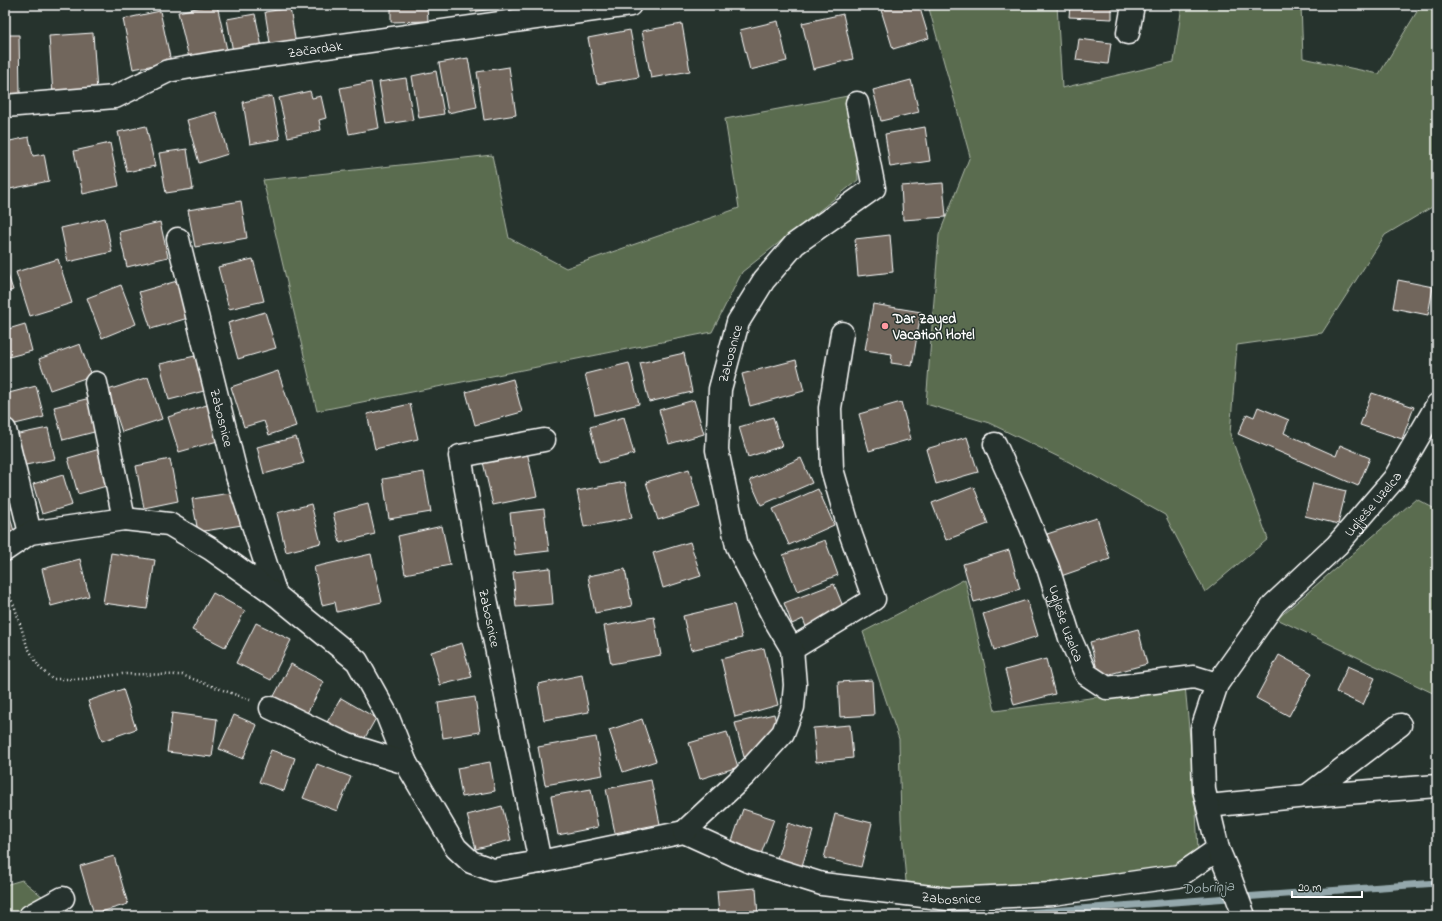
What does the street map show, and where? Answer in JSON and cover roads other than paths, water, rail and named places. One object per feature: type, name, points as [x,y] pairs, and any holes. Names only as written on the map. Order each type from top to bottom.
[{"type":"street","name":"Začardak","points":[[5,106],[115,97],[168,71],[630,5]]},
{"type":"street","points":[[1128,33],[1133,5]]},
{"type":"street","name":"Zabosnice","points":[[857,103],[874,188],[795,244],[764,280],[738,322],[720,389],[717,450],[737,546],[776,622],[792,649],[794,685],[793,707],[783,733],[745,775],[684,832],[748,861],[822,884],[948,899],[1053,894],[1179,876],[1218,849]]},
{"type":"street","name":"Zabosnice","points":[[178,239],[236,473],[276,594]]},
{"type":"street","points":[[792,649],[874,599],[851,535],[832,470],[830,408],[842,333]]},
{"type":"street","points":[[96,383],[124,519]]},
{"type":"street","name":"Uglješe Uzelca","points":[[1244,916],[1218,849],[1204,790],[1202,729],[1217,684],[1274,604],[1337,546],[1394,479],[1437,405]]},
{"type":"street","points":[[5,430],[30,533]]},
{"type":"street","name":"Zabosnice","points":[[540,862],[482,579],[460,456],[544,440]]},
{"type":"street","name":"Uglješe Uzelca","points":[[995,444],[1048,568],[1070,638],[1086,674],[1107,688],[1194,677],[1217,684]]},
{"type":"street","points":[[5,550],[30,533],[124,519],[169,524],[211,549],[276,594],[357,661],[387,715],[406,763],[456,848],[471,862],[493,870],[540,862],[684,832]]},
{"type":"street","points":[[271,708],[348,745],[406,763]]},
{"type":"street","points":[[1307,796],[1400,725]]},
{"type":"street","points":[[1208,806],[1307,796],[1437,786]]},
{"type":"street","points":[[30,916],[63,898]]},
{"type":"waterway","name":"Dobrinja","points":[[982,916],[1437,883]]},
{"type":"place","name":"Dar Zayed Vacation Hotel","points":[[885,326]]}]
